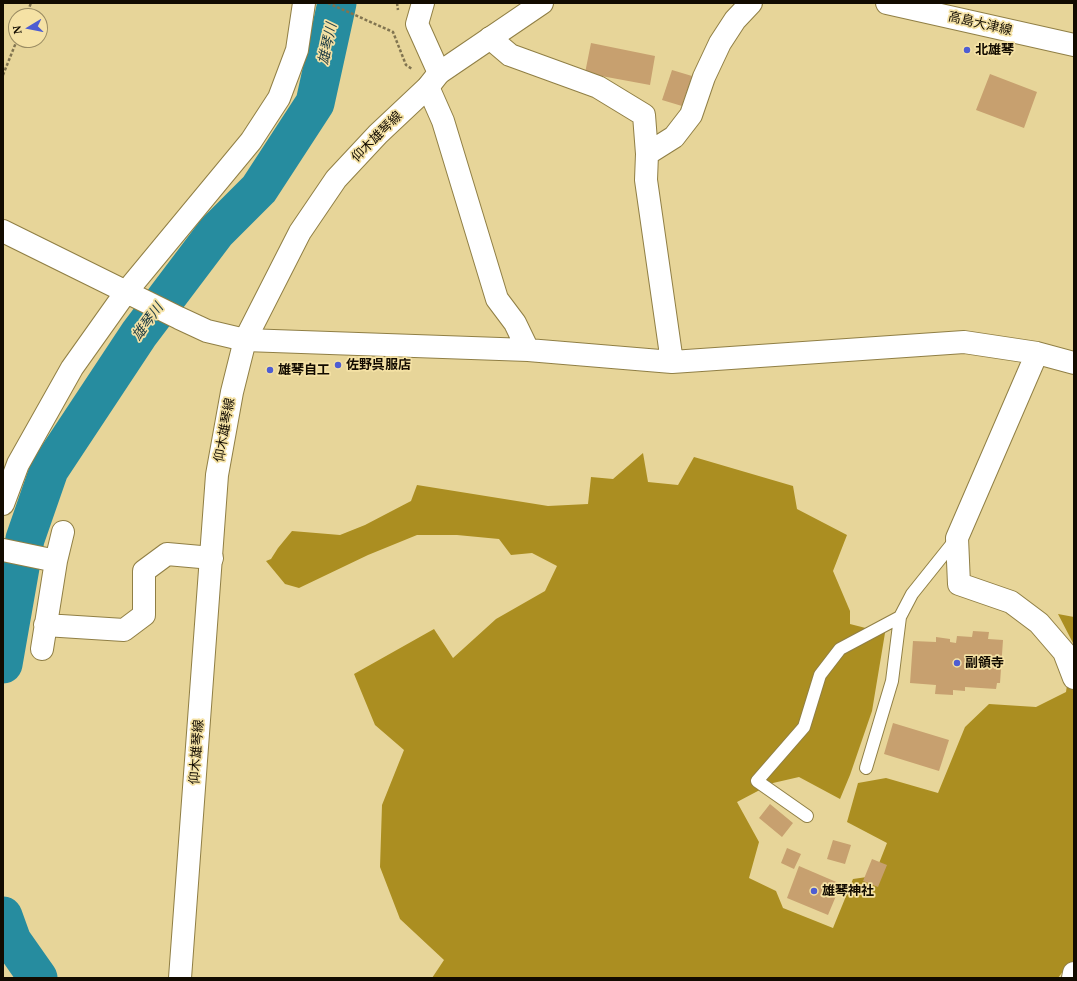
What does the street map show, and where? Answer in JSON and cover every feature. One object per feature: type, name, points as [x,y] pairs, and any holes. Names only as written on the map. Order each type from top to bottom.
[{"type":"street","points":[[3,504],[18,464],[72,368],[251,141],[279,98],[297,50],[304,3]]},
{"type":"street","points":[[423,3],[417,24],[428,77],[443,121],[497,298],[515,323],[528,350]]},
{"type":"street","name":"仰木雄琴線","points":[[180,978],[217,475],[232,392],[245,340],[300,232],[336,179],[428,77],[542,3]]},
{"type":"street","points":[[647,154],[674,137],[691,114],[704,77],[720,43],[735,20],[751,3]]},
{"type":"street","name":"高島大津線","points":[[887,3],[1074,45]]},
{"type":"street","points":[[490,38],[510,55],[598,87],[644,115],[647,154],[646,180],[672,362]]},
{"type":"street","points":[[3,231],[207,331],[245,340],[528,350],[672,362],[964,342],[1037,353],[1074,363]]},
{"type":"street","points":[[1037,353],[957,538],[959,584],[1011,602],[1039,623],[1064,652],[1074,678]]},
{"type":"street","points":[[42,649],[50,559],[63,532]]},
{"type":"street","points":[[3,550],[50,559]]},
{"type":"street","points":[[45,625],[124,630],[144,615],[144,571],[167,554],[212,558]]},
{"type":"street","points":[[1073,978],[1074,973]]},
{"type":"lane","points":[[866,768],[892,681],[900,617],[912,594],[957,538]]},
{"type":"lane","points":[[807,816],[757,781],[804,727],[820,675],[840,649],[900,617]]},
{"type":"path","points":[[328,3],[365,18],[393,32],[406,65],[428,77]]},
{"type":"path","points":[[3,75],[14,48]]},
{"type":"shaded area","points":[[643,453],[648,482],[678,485],[694,457],[793,486],[797,509],[847,535],[833,571],[850,611],[850,624],[885,633],[872,711],[850,775],[840,799],[799,777],[773,783],[737,802],[759,842],[749,878],[776,891],[783,908],[833,928],[853,879],[874,876],[887,843],[847,822],[858,783],[886,778],[938,793],[965,727],[989,704],[1036,707],[1066,692],[1073,643],[1058,614],[1074,617],[1074,966],[1067,966],[1058,978],[432,978],[444,960],[400,919],[380,867],[382,805],[404,750],[375,725],[354,674],[434,629],[453,658],[496,619],[545,591],[557,566],[532,553],[511,555],[499,539],[457,535],[417,535],[368,555],[299,588],[285,584],[266,561],[271,559],[292,531],[340,535],[365,525],[411,501],[417,485],[548,506],[588,504],[591,477],[613,479]]},
{"type":"building","points":[[591,43],[655,56],[650,85],[585,73]]},
{"type":"building","points":[[672,70],[692,76],[682,106],[662,100]]},
{"type":"building","points":[[990,74],[1037,92],[1024,128],[976,110]]},
{"type":"building","name":"副領寺","points":[[973,631],[989,632],[988,639],[1003,640],[1000,683],[997,683],[996,689],[965,687],[965,691],[953,690],[953,695],[935,694],[936,685],[910,683],[913,641],[936,642],[936,637],[950,639],[950,642],[956,643],[957,636],[972,637]]},
{"type":"building","points":[[893,723],[949,740],[939,771],[884,754]]},
{"type":"building","points":[[770,804],[793,823],[782,837],[759,818]]},
{"type":"building","points":[[833,840],[851,845],[845,864],[827,859]]},
{"type":"building","points":[[787,848],[801,854],[794,869],[781,863]]},
{"type":"building","points":[[872,859],[887,865],[878,887],[863,881]]},
{"type":"building","name":"雄琴神社","points":[[799,866],[841,884],[828,915],[787,898]]},
{"type":"waterway","name":"雄琴川","points":[[3,664],[25,539],[49,470],[139,334],[216,232],[259,189],[315,103],[337,3]]},
{"type":"waterway","name":"雄琴川","points":[[3,916],[12,941],[38,978]]},
{"type":"place","name":"北雄琴","points":[[967,50]]},
{"type":"place","name":"佐野呉服店","points":[[338,365]]},
{"type":"place","name":"雄琴自工","points":[[270,370]]},
{"type":"place","name":"副領寺","points":[[957,663]]},
{"type":"place","name":"雄琴神社","points":[[814,891]]}]
